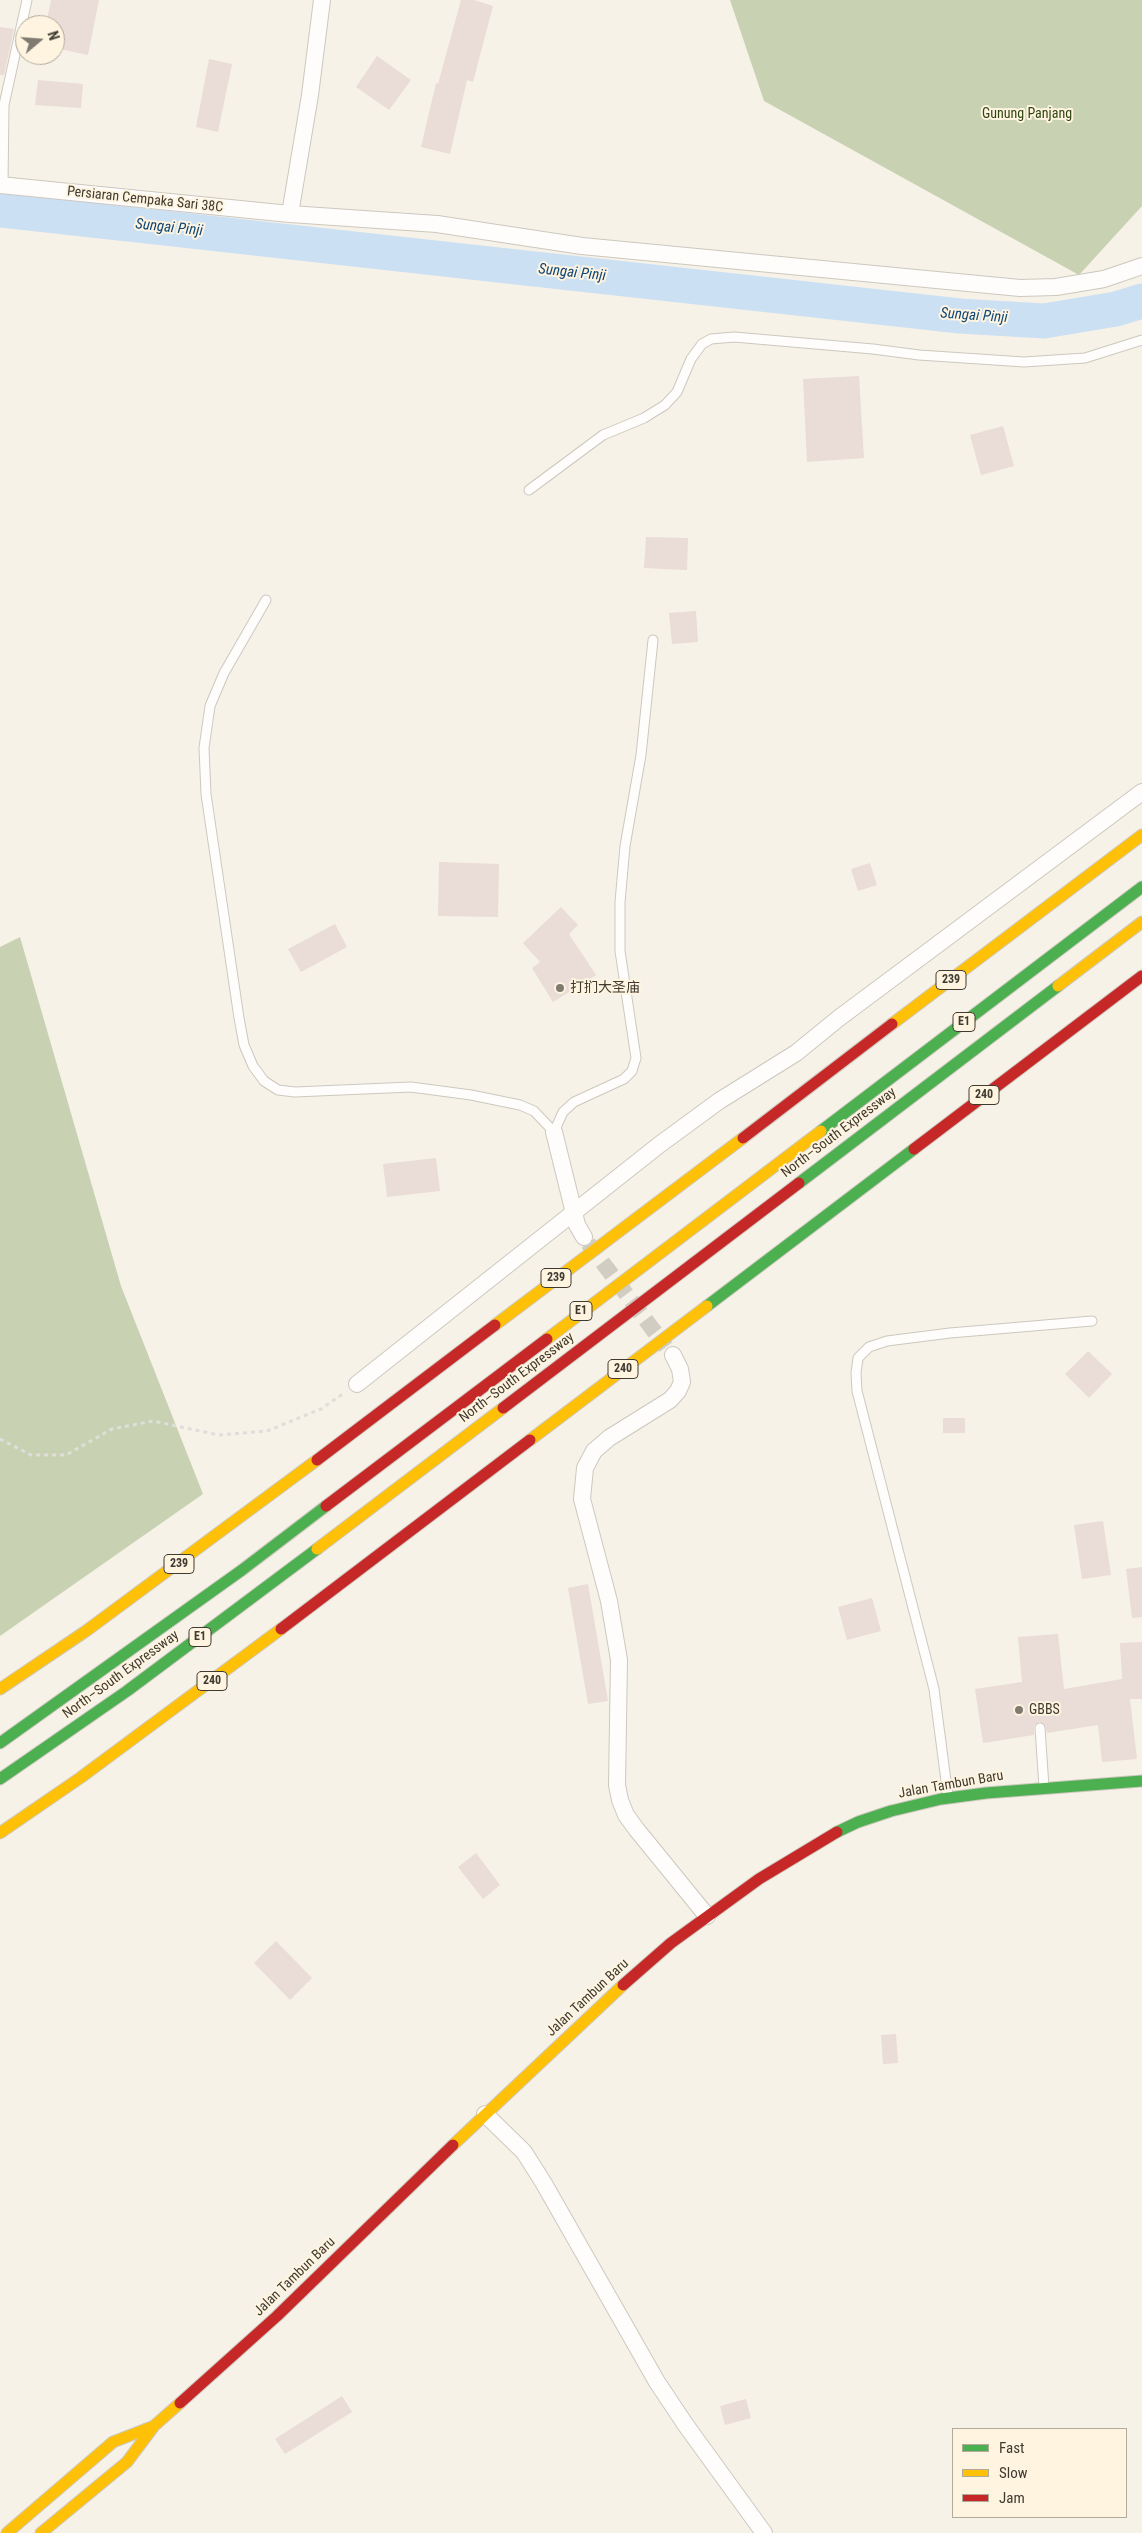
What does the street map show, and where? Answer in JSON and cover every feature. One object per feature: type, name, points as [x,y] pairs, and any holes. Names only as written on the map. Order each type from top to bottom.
[{"type":"main road","name":"239","points":[[0,1690],[86,1631],[218,1535],[1142,835]]},
{"type":"main road","name":"North–South Expressway","points":[[0,1743],[242,1570],[1142,887]]},
{"type":"main road","name":"North–South Expressway","points":[[0,1779],[127,1690],[258,1594],[1142,922]]},
{"type":"main road","name":"240","points":[[0,1833],[80,1778],[274,1634],[1142,976]]},
{"type":"main road","name":"Jalan Tambun Baru","points":[[41,2533],[127,2462],[154,2426],[277,2316],[485,2114],[634,1975],[707,1916],[791,1857],[858,1822],[891,1811],[948,1798],[1044,1787],[1142,1781]]},
{"type":"main road","name":"Jalan Tambun Baru","points":[[7,2533],[113,2442],[154,2426]]},
{"type":"street","points":[[290,214],[310,95],[322,0]]},
{"type":"street","name":"Persiaran Cempaka Sari 38C","points":[[1,185],[290,214],[437,224],[582,246],[1020,288],[1056,287],[1104,279],[1142,266]]},
{"type":"street","points":[[357,1384],[573,1211],[719,1101],[796,1053],[839,1018],[1142,792]]},
{"type":"street","points":[[554,1132],[573,1211],[584,1237]]},
{"type":"street","points":[[673,1355],[680,1369],[682,1382],[678,1391],[670,1400],[609,1438],[594,1451],[585,1468],[582,1499],[609,1601],[619,1660],[618,1784],[620,1800],[631,1823],[707,1916]]},
{"type":"street","points":[[485,2114],[509,2135],[534,2167],[657,2382],[764,2533]]},
{"type":"lane","points":[[1,185],[4,106],[27,0]]},
{"type":"lane","points":[[529,490],[603,435],[644,418],[664,405],[677,392],[691,359],[702,344],[711,339],[734,337],[872,349],[919,356],[1024,362],[1085,358],[1142,340]]},
{"type":"lane","points":[[266,600],[224,674],[210,706],[204,748],[206,794],[237,1008],[244,1045],[253,1066],[264,1081],[278,1090],[295,1092],[411,1087],[471,1095],[520,1105],[534,1111],[554,1132],[563,1112],[574,1102],[624,1079],[632,1071],[636,1058],[636,1042],[625,995],[620,951],[620,902],[625,846],[641,755],[652,640]]},
{"type":"lane","points":[[948,1798],[934,1689],[857,1391],[856,1373],[858,1358],[869,1347],[887,1341],[950,1333],[1092,1321]]},
{"type":"lane","points":[[1040,1728],[1044,1787]]},
{"type":"path","points":[[0,1439],[31,1455],[66,1456],[112,1429],[152,1421],[219,1435],[267,1431],[321,1409],[357,1384]]},
{"type":"green space","name":"Gunung Panjang","points":[[730,0],[1142,0],[1142,206],[1079,275],[764,101]]},
{"type":"green space","points":[[20,937],[121,1286],[203,1494],[0,1636],[0,947]]},
{"type":"building","points":[[51,0],[99,0],[88,55],[65,50],[65,15],[48,15]]},
{"type":"building","points":[[461,0],[474,0],[493,6],[473,82],[467,80],[450,154],[421,147],[436,83],[438,84]]},
{"type":"building","points":[[0,27],[14,29],[4,75],[0,75]]},
{"type":"building","points":[[377,56],[411,80],[389,110],[356,87]]},
{"type":"building","points":[[209,59],[232,64],[218,132],[196,127]]},
{"type":"building","points":[[38,80],[83,84],[81,108],[35,105]]},
{"type":"building","points":[[859,376],[864,458],[807,462],[803,379]]},
{"type":"building","points":[[1003,426],[1014,466],[981,475],[970,435]]},
{"type":"building","points":[[646,537],[688,538],[687,570],[644,568]]},
{"type":"building","points":[[696,611],[698,642],[672,644],[669,613]]},
{"type":"building","points":[[439,862],[499,864],[498,917],[438,916]]},
{"type":"building","points":[[870,863],[877,885],[858,891],[851,869]]},
{"type":"building","points":[[561,907],[578,925],[569,934],[596,975],[553,1002],[532,968],[540,962],[523,943]]},
{"type":"building","points":[[335,924],[347,947],[301,972],[288,949]]},
{"type":"building","points":[[436,1158],[440,1191],[387,1197],[383,1164]]},
{"type":"building","points":[[1088,1351],[1112,1374],[1089,1398],[1065,1374]]},
{"type":"building","points":[[943,1418],[965,1418],[965,1433],[943,1433]]},
{"type":"building","points":[[1103,1521],[1111,1575],[1082,1579],[1074,1525]]},
{"type":"building","points":[[1142,1567],[1142,1617],[1132,1618],[1126,1569]]},
{"type":"building","points":[[588,1584],[608,1701],[588,1704],[568,1588]]},
{"type":"building","points":[[872,1598],[881,1631],[847,1640],[838,1607]]},
{"type":"building","points":[[1058,1634],[1064,1689],[1122,1679],[1120,1643],[1142,1642],[1142,1699],[1130,1699],[1137,1759],[1102,1762],[1098,1725],[1047,1733],[1045,1725],[1039,1722],[1034,1726],[1034,1735],[983,1743],[975,1689],[1022,1682],[1018,1637]]},
{"type":"building","points":[[476,1853],[500,1885],[483,1899],[458,1867]]},
{"type":"building","points":[[276,1941],[312,1978],[290,2000],[254,1963]]},
{"type":"building","points":[[896,2034],[898,2063],[883,2064],[881,2035]]},
{"type":"building","points":[[342,2396],[352,2412],[285,2454],[275,2439]]},
{"type":"building","points":[[746,2399],[751,2418],[725,2425],[720,2406]]},
{"type":"waterway","name":"Sungai Pinji","points":[[0,210],[960,316],[1044,321],[1116,309],[1142,301]]},
{"type":"tunnel","points":[[588,1243],[666,1347]]},
{"type":"traffic: fast","points":[[821,1131],[1142,887]]},
{"type":"traffic: fast","points":[[799,1183],[1058,986]]},
{"type":"traffic: fast","points":[[707,1306],[914,1149]]},
{"type":"traffic: fast","points":[[0,1743],[242,1570],[326,1506]]},
{"type":"traffic: fast","points":[[0,1779],[127,1691],[317,1549]]},
{"type":"traffic: fast","points":[[837,1832],[858,1822],[891,1811],[941,1799],[986,1793],[1142,1781]]},
{"type":"traffic: slow","points":[[892,1024],[1142,835]]},
{"type":"traffic: slow","points":[[1058,986],[1142,922]]},
{"type":"traffic: slow","points":[[547,1339],[821,1131]]},
{"type":"traffic: slow","points":[[495,1325],[743,1138]]},
{"type":"traffic: slow","points":[[530,1440],[707,1306]]},
{"type":"traffic: slow","points":[[317,1549],[503,1408]]},
{"type":"traffic: slow","points":[[0,1689],[86,1631],[317,1460]]},
{"type":"traffic: slow","points":[[0,1833],[80,1778],[281,1629]]},
{"type":"traffic: slow","points":[[453,2145],[623,1985]]},
{"type":"traffic: slow","points":[[41,2533],[127,2462],[154,2426],[180,2403]]},
{"type":"traffic: slow","points":[[7,2533],[113,2442],[154,2426]]},
{"type":"traffic: jam","points":[[914,1149],[1142,976]]},
{"type":"traffic: jam","points":[[743,1138],[892,1024]]},
{"type":"traffic: jam","points":[[503,1408],[799,1183]]},
{"type":"traffic: jam","points":[[317,1460],[495,1325]]},
{"type":"traffic: jam","points":[[326,1506],[547,1339]]},
{"type":"traffic: jam","points":[[281,1629],[530,1440]]},
{"type":"traffic: jam","points":[[623,1985],[671,1943],[759,1879],[837,1832]]},
{"type":"traffic: jam","points":[[180,2403],[277,2316],[453,2145]]},
{"type":"place","name":"打扪大圣庙","points":[[560,988]]},
{"type":"place","name":"GBBS","points":[[1019,1710]]}]
